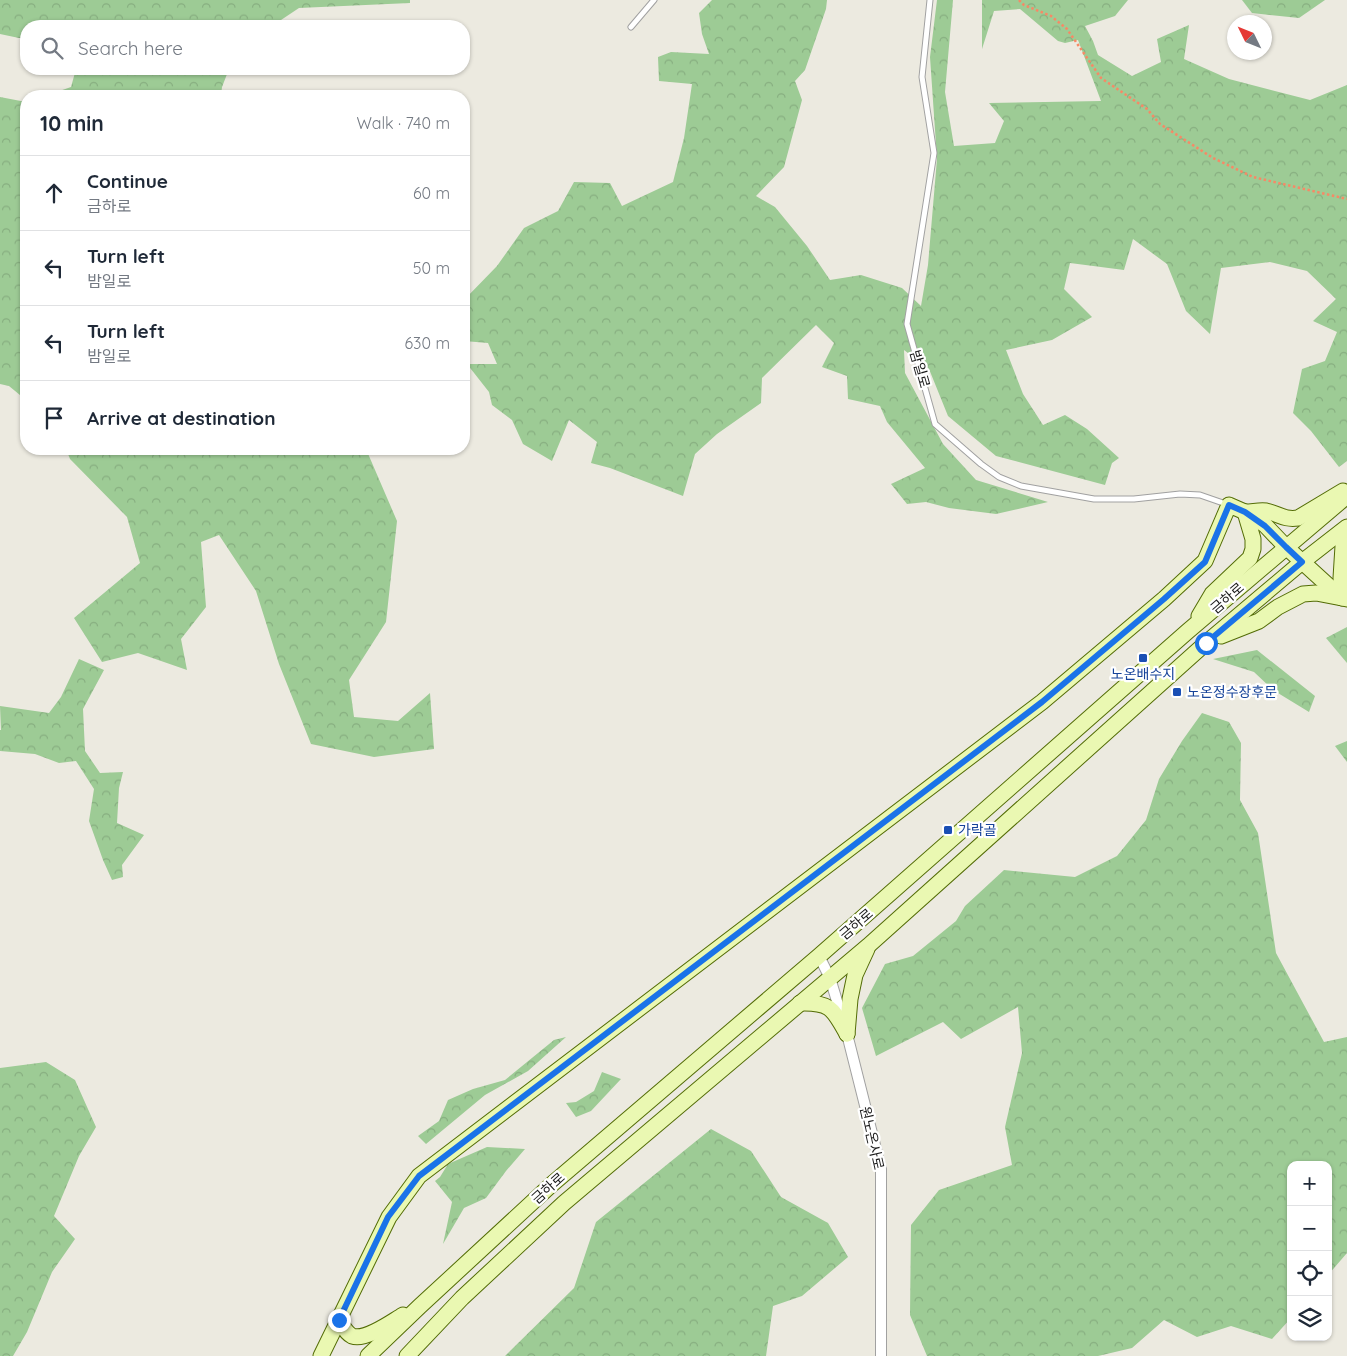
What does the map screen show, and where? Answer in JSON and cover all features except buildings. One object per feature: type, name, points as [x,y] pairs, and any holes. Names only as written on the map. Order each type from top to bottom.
[{"type":"main road","points":[[1188,632],[1212,594],[1250,558],[1253,549],[1253,539],[1245,512],[1264,511],[1283,518],[1298,518],[1347,489]]},
{"type":"main road","name":"금하로","points":[[368,1356],[551,1185],[819,956],[1188,632],[1347,496]]},
{"type":"main road","name":"밤일로","points":[[1229,505],[1245,512],[1265,526],[1302,562],[1345,598]]},
{"type":"main road","points":[[321,1356],[388,1217],[419,1176],[1042,702],[1205,562],[1229,505]]},
{"type":"main road","points":[[1206,643],[1259,620],[1278,607],[1303,594],[1316,593],[1345,598],[1341,578],[1346,528]]},
{"type":"main road","name":"금하로","points":[[407,1356],[462,1298],[564,1203],[868,946],[1206,643],[1302,562],[1346,528]]},
{"type":"main road","points":[[847,1034],[850,999],[855,975],[868,946]]},
{"type":"main road","points":[[800,1003],[816,1002],[824,1004],[836,1016],[847,1034]]},
{"type":"main road","points":[[339,1320],[346,1332],[352,1336],[358,1336],[369,1334],[420,1306]]},
{"type":"street","name":"원노온사로","points":[[819,956],[830,978],[847,1034],[881,1169],[881,1356]]},
{"type":"lane","points":[[631,27],[654,0]]},
{"type":"lane","name":"밤일로","points":[[930,0],[922,77],[934,153],[907,324],[936,424],[980,464],[999,477],[1021,486],[1094,499],[1134,499],[1180,494],[1200,495],[1229,505]]},
{"type":"path","points":[[1019,0],[1024,5],[1051,16],[1067,29],[1101,78],[1147,109],[1160,124],[1213,158],[1253,177],[1347,199]]},
{"type":"green space","points":[[0,0],[410,0],[410,3],[299,8],[281,20],[20,20],[20,38],[0,34]]},
{"type":"green space","points":[[712,0],[827,0],[826,9],[805,70],[795,81],[802,100],[784,167],[756,196],[775,207],[807,246],[830,280],[861,275],[902,288],[921,306],[928,265],[937,159],[930,57],[937,0],[953,0],[945,92],[954,146],[995,143],[1004,121],[989,103],[1101,101],[1078,40],[1065,43],[1058,41],[1020,9],[994,11],[982,49],[982,0],[1128,0],[1115,16],[1085,26],[1098,55],[1132,76],[1161,62],[1157,39],[1189,25],[1184,59],[1229,79],[1310,100],[1347,85],[1347,461],[1339,467],[1311,431],[1293,413],[1302,369],[1325,361],[1337,332],[1313,321],[1336,299],[1307,271],[1270,262],[1221,268],[1210,334],[1186,311],[1167,264],[1133,239],[1124,270],[1070,263],[1064,289],[1092,317],[1052,340],[1006,350],[1023,394],[1043,425],[1065,415],[1087,429],[1119,458],[1112,463],[1105,485],[996,456],[948,416],[929,369],[904,350],[905,373],[943,444],[976,480],[1048,502],[996,514],[949,508],[926,502],[907,504],[891,484],[925,468],[887,422],[880,406],[848,399],[847,376],[822,367],[834,343],[816,325],[762,378],[761,403],[717,434],[695,454],[683,496],[610,468],[591,463],[597,442],[569,420],[552,461],[523,444],[512,420],[492,405],[489,392],[470,368],[470,364],[497,364],[488,343],[470,342],[470,294],[497,266],[524,228],[558,211],[574,182],[610,183],[622,206],[673,182],[684,138],[692,84],[659,81],[658,57],[671,52],[709,54],[702,34],[699,13]]},
{"type":"green space","points":[[1242,0],[1325,0],[1299,18],[1252,13]]},
{"type":"green space","points":[[74,75],[227,75],[222,90],[62,90],[71,87]]},
{"type":"green space","points":[[0,97],[20,101],[20,395],[9,386],[0,384]]},
{"type":"green space","points":[[68,455],[369,455],[397,521],[386,622],[349,680],[354,717],[398,721],[430,693],[434,749],[374,757],[311,744],[279,664],[256,591],[219,535],[201,542],[206,607],[181,639],[187,670],[138,653],[102,662],[74,618],[140,563],[127,517],[70,459]]},
{"type":"green space","points":[[1347,627],[1347,663],[1326,638]]},
{"type":"green space","points":[[1257,650],[1315,696],[1309,712],[1273,690],[1254,672],[1213,659]]},
{"type":"green space","points":[[79,659],[104,670],[83,709],[85,751],[100,773],[123,772],[119,788],[117,823],[144,835],[122,865],[123,877],[112,880],[89,821],[94,789],[76,761],[59,763],[35,754],[0,751],[0,706],[49,713],[61,697]]},
{"type":"green space","points":[[1202,713],[1229,722],[1241,743],[1240,800],[1258,833],[1276,953],[1324,1042],[1347,1037],[1347,1253],[1332,1270],[1332,1161],[1287,1161],[1287,1322],[1272,1339],[1231,1326],[1197,1337],[1164,1320],[1132,1348],[1098,1356],[927,1356],[910,1315],[911,1225],[939,1190],[1012,1165],[1005,1127],[1022,1053],[1018,1007],[961,1039],[943,1022],[876,1056],[862,1008],[885,964],[913,956],[956,921],[965,906],[1004,870],[1075,877],[1117,856],[1146,820],[1159,779]]},
{"type":"green space","points":[[1347,741],[1347,762],[1335,746]]},
{"type":"green space","points":[[566,1037],[528,1071],[485,1095],[426,1144],[418,1136],[439,1121],[448,1100],[473,1089],[505,1080],[554,1040]]},
{"type":"green space","points":[[46,1062],[75,1080],[96,1127],[79,1156],[54,1216],[75,1239],[52,1272],[27,1332],[13,1356],[0,1356],[0,1068]]},
{"type":"green space","points":[[602,1072],[621,1079],[591,1111],[576,1117],[566,1103],[576,1102],[594,1091]]},
{"type":"green space","points":[[711,1129],[751,1151],[781,1197],[828,1223],[848,1257],[802,1296],[773,1306],[766,1356],[505,1356],[574,1288],[596,1222]]},
{"type":"green space","points":[[487,1147],[525,1149],[486,1198],[464,1208],[443,1244],[452,1202],[435,1181],[440,1177],[448,1164]]},
{"type":"place","name":"노온배수지","points":[[1143,658]]},
{"type":"place","name":"노온정수장후문","points":[[1177,692]]},
{"type":"place","name":"가락골","points":[[948,830]]},
{"type":"route","points":[[339,1320],[388,1217],[419,1176],[1042,702],[1205,562],[1229,505],[1245,512],[1265,526],[1302,562],[1206,643]]}]
